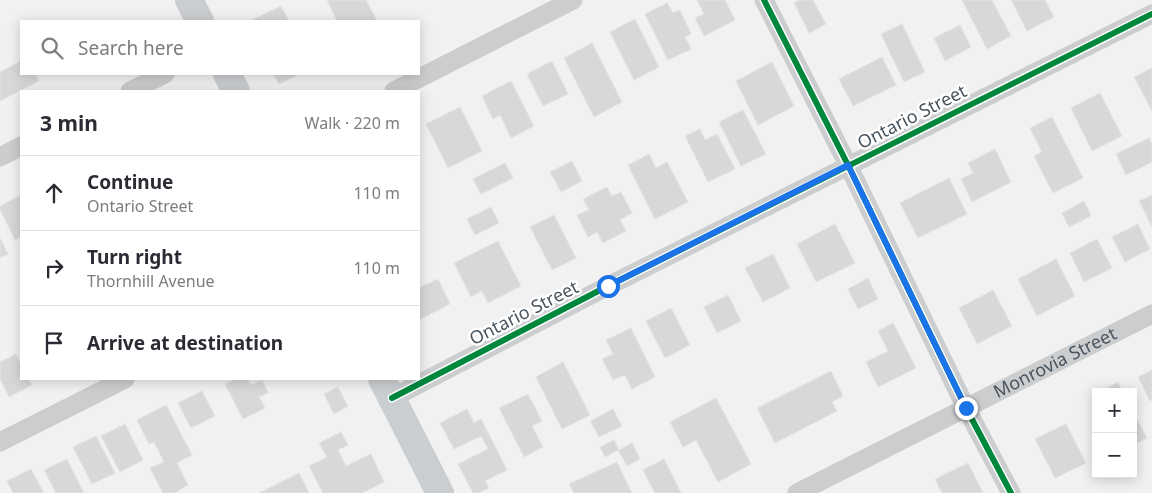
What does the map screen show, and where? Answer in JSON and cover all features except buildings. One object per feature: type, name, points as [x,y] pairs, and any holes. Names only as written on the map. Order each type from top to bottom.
[{"type":"main road","points":[[189,0],[199,20]]},
{"type":"main road","points":[[228,75],[235,90]]},
{"type":"main road","points":[[387,388],[440,493]]},
{"type":"street","points":[[396,90],[573,0]]},
{"type":"street","points":[[764,0],[848,165],[966,408],[1011,493]]},
{"type":"street","name":"Ontario Street","points":[[420,373],[608,286],[1152,14]]},
{"type":"street","points":[[132,90],[162,75]]},
{"type":"street","points":[[0,157],[20,147]]},
{"type":"street","name":"Monrovia Street","points":[[797,493],[1152,314]]},
{"type":"street","points":[[0,442],[123,380]]},
{"type":"street","name":"Ontario Street","points":[[387,388],[404,380]]},
{"type":"cycle path","points":[[764,0],[848,165],[966,408],[1011,493]]},
{"type":"cycle path","points":[[392,398],[608,286],[1152,14]]},
{"type":"route","points":[[608,286],[848,165],[966,408]]}]
